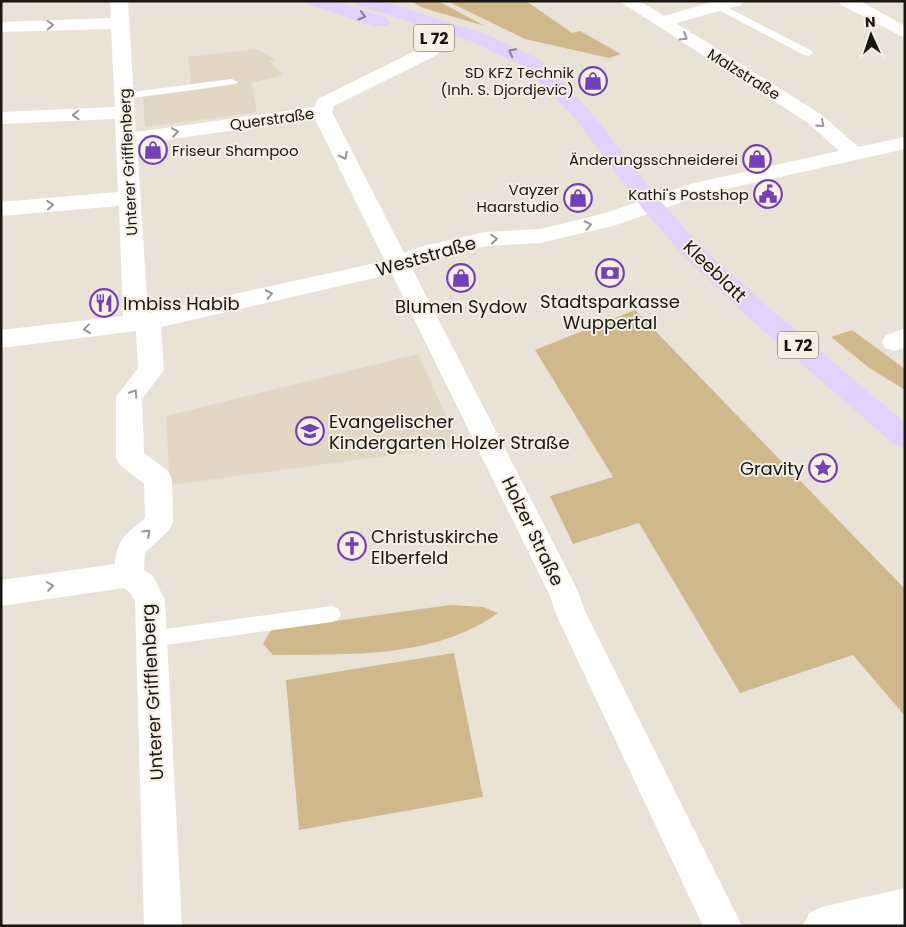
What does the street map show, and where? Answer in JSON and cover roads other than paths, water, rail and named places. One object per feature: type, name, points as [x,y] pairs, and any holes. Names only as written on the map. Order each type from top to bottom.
[{"type":"main road","name":"Kleeblatt","points":[[316,1],[447,42],[488,58],[516,73],[549,82]]},
{"type":"main road","name":"Kleeblatt","points":[[362,1],[479,38],[509,50],[532,63],[582,114],[651,204],[690,250],[758,312],[905,438]]},
{"type":"street","name":"Unterer Grifflenberg","points":[[119,1],[130,198],[142,322],[151,370],[129,397],[130,458],[158,479],[160,522],[131,548],[129,575],[142,585],[150,600],[163,926]]},
{"type":"street","name":"Malzstraße","points":[[628,1],[815,119],[854,154]]},
{"type":"street","points":[[847,1],[905,33]]},
{"type":"street","points":[[661,22],[727,3]]},
{"type":"street","points":[[1,27],[120,23]]},
{"type":"street","name":"Querstraße","points":[[127,139],[322,112],[325,104],[430,51]]},
{"type":"street","points":[[1,118],[124,104]]},
{"type":"street","name":"Holzer Straße","points":[[322,112],[536,536],[566,598],[570,612],[723,926]]},
{"type":"street","name":"Weststraße","points":[[1,338],[142,322],[400,265],[423,253],[486,239],[541,236],[608,220],[702,188],[905,143]]},
{"type":"street","points":[[1,209],[130,198]]},
{"type":"street","points":[[1,593],[129,575]]},
{"type":"street","points":[[822,926],[905,907]]},
{"type":"lane","points":[[727,3],[808,53]]},
{"type":"lane","points":[[124,104],[232,82]]},
{"type":"lane","points":[[151,639],[332,614]]},
{"type":"place","name":"SD KFZ Technik (Inh. S. Djordjevic)","points":[[593,81]]},
{"type":"place","name":"Friseur Shampoo","points":[[153,150]]},
{"type":"place","name":"Änderungsschneiderei","points":[[757,159]]},
{"type":"place","name":"Kathi's Postshop","points":[[768,194]]},
{"type":"place","name":"Vayzer Haarstudio","points":[[578,198]]},
{"type":"place","name":"Stadtsparkasse Wuppertal","points":[[610,273]]},
{"type":"place","name":"Blumen Sydow","points":[[461,278]]},
{"type":"place","name":"Imbiss Habib","points":[[104,303]]},
{"type":"place","name":"Evangelischer Kindergarten Holzer Straße","points":[[310,431]]},
{"type":"place","name":"Gravity","points":[[823,468]]},
{"type":"place","name":"Christuskirche Elberfeld","points":[[352,546]]}]
